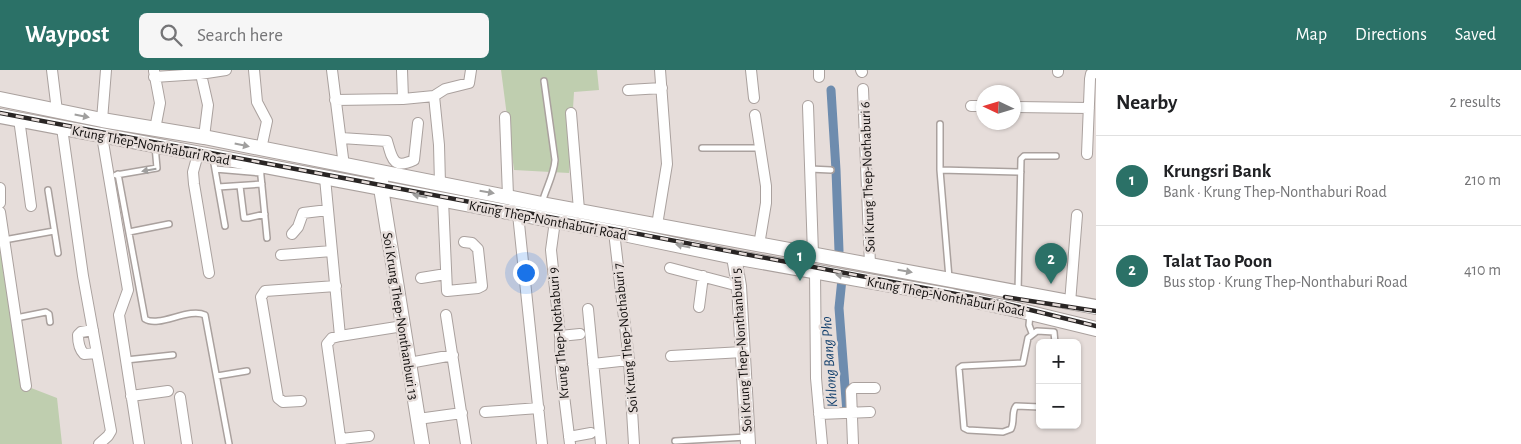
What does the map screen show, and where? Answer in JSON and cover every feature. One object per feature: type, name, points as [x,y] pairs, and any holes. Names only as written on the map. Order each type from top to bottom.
[{"type":"main road","name":"Krung Thep-Nonthaburi Road","points":[[0,99],[542,204],[1096,307]]},
{"type":"main road","name":"Krung Thep-Nonthaburi Road","points":[[0,116],[198,154],[214,163],[325,178],[614,232],[734,257],[1030,312],[1096,329]]},
{"type":"main road","points":[[102,120],[102,136]]},
{"type":"main road","name":"Soi Krung Thep-Nonthanburi 13","points":[[382,173],[380,188],[422,444]]},
{"type":"main road","points":[[812,270],[813,254]]},
{"type":"main road","name":"Soi Krung Thep-Nonthanburi 5","points":[[734,257],[739,286],[748,440]]},
{"type":"street","points":[[52,70],[57,111]]},
{"type":"street","points":[[102,120],[106,70]]},
{"type":"street","points":[[155,128],[160,103],[154,73],[226,70]]},
{"type":"street","points":[[254,70],[257,102],[267,122],[261,149]]},
{"type":"street","points":[[332,70],[344,166]]},
{"type":"street","points":[[402,70],[403,99]]},
{"type":"street","points":[[336,100],[403,99],[434,96],[445,89],[469,82],[471,70]]},
{"type":"street","points":[[658,225],[667,164],[660,70]]},
{"type":"street","points":[[751,70],[754,98]]},
{"type":"street","points":[[200,72],[208,105],[204,137]]},
{"type":"street","points":[[1087,154],[1090,79],[1092,74],[1096,73]]},
{"type":"street","points":[[628,90],[662,88]]},
{"type":"street","name":"Soi Krung Thep-Nothaburi 6","points":[[863,89],[870,265]]},
{"type":"street","points":[[434,96],[439,146],[440,184]]},
{"type":"street","points":[[808,106],[813,254]]},
{"type":"street","points":[[971,106],[976,106]]},
{"type":"street","points":[[1021,107],[1089,108]]},
{"type":"street","points":[[571,113],[579,210]]},
{"type":"street","points":[[755,116],[766,186],[766,204],[760,245]]},
{"type":"street","points":[[505,117],[508,196]]},
{"type":"street","points":[[19,119],[31,206]]},
{"type":"street","points":[[341,138],[388,142],[391,158],[396,162],[408,163],[414,160],[416,153],[418,123]]},
{"type":"street","points":[[62,128],[84,276],[111,431],[99,444]]},
{"type":"street","points":[[102,136],[113,175],[128,290],[119,315],[139,444]]},
{"type":"street","points":[[198,154],[193,172],[194,184],[209,272]]},
{"type":"street","points":[[325,178],[340,336]]},
{"type":"street","points":[[0,188],[0,203]]},
{"type":"street","points":[[443,200],[447,291],[473,289],[482,286],[478,249],[472,243],[464,242]]},
{"type":"street","points":[[292,234],[298,227],[303,213],[328,210]]},
{"type":"street","points":[[0,212],[26,386]]},
{"type":"street","points":[[518,214],[542,444]]},
{"type":"street","points":[[1070,303],[1077,215]]},
{"type":"street","name":"Krung Thep-Nothaburi 9","points":[[555,221],[551,250],[560,336],[561,371],[570,440]]},
{"type":"street","name":"Soi Krung Thep-Nothaburi 7","points":[[614,232],[629,360],[634,444]]},
{"type":"street","points":[[281,255],[332,251]]},
{"type":"street","points":[[670,268],[739,286]]},
{"type":"street","points":[[812,270],[816,378],[822,444]]},
{"type":"street","points":[[421,278],[446,274]]},
{"type":"street","points":[[699,307],[703,276]]},
{"type":"street","points":[[301,401],[283,402],[278,398],[261,297],[265,291],[336,286]]},
{"type":"street","points":[[588,309],[601,444]]},
{"type":"street","points":[[446,314],[466,444]]},
{"type":"street","points":[[369,436],[341,442],[327,344],[332,338],[340,336],[403,326]]},
{"type":"street","points":[[93,330],[81,332],[78,335],[78,340],[84,354],[97,353]]},
{"type":"street","points":[[560,336],[580,334]]},
{"type":"street","points":[[670,356],[743,352]]},
{"type":"street","points":[[409,363],[453,355]]},
{"type":"street","points":[[593,364],[629,360]]},
{"type":"street","points":[[852,444],[849,413],[850,393],[852,389],[875,388]]},
{"type":"street","points":[[131,396],[168,391]]},
{"type":"street","points":[[180,396],[185,444]]},
{"type":"street","points":[[485,412],[539,408]]},
{"type":"street","points":[[819,414],[870,412]]},
{"type":"street","points":[[418,419],[462,413]]},
{"type":"street","points":[[570,440],[591,433]]},
{"type":"lane","points":[[542,204],[554,169],[555,160],[544,81]]},
{"type":"lane","points":[[940,124],[940,170],[949,280]]},
{"type":"lane","points":[[155,146],[157,168],[113,175],[129,232],[145,319],[152,321],[194,313],[205,315],[218,376],[229,444]]},
{"type":"lane","points":[[702,148],[760,148]]},
{"type":"lane","points":[[1018,294],[1021,159],[1024,156],[1056,156]]},
{"type":"lane","points":[[214,163],[225,226]]},
{"type":"lane","points":[[261,169],[267,238]]},
{"type":"lane","points":[[810,170],[831,170]]},
{"type":"lane","points":[[940,170],[1021,172]]},
{"type":"lane","points":[[218,187],[262,184]]},
{"type":"lane","points":[[240,186],[244,218],[265,214]]},
{"type":"lane","points":[[48,190],[58,253]]},
{"type":"lane","points":[[129,232],[169,224]]},
{"type":"lane","points":[[4,240],[54,231]]},
{"type":"lane","points":[[15,318],[46,312],[49,314],[50,322]]},
{"type":"lane","points":[[1030,312],[1029,325],[1032,333]]},
{"type":"lane","points":[[1036,407],[1016,406],[1013,409],[1011,429],[1003,432],[968,430],[964,428],[959,368],[962,366],[1023,363],[1028,338],[1032,333],[1036,331],[1054,332],[1055,339]]},
{"type":"lane","points":[[126,360],[173,355]]},
{"type":"lane","points":[[218,376],[247,371]]},
{"type":"lane","points":[[675,441],[748,440]]},
{"type":"green space","points":[[501,70],[597,70],[599,90],[574,92],[569,173],[514,170]]},
{"type":"green space","points":[[0,249],[26,386],[57,398],[62,444],[0,444]]},
{"type":"waterway","name":"Khlong Bang Pho","points":[[831,90],[839,251]]},
{"type":"waterway","name":"Khlong Bang Pho","points":[[842,279],[839,308],[847,413]]},
{"type":"railway","points":[[0,113],[998,302],[1096,326]]},
{"type":"railway","points":[[1005,297],[1096,311]]},
{"type":"place","name":"Krungsri Bank","points":[[800,281]]},
{"type":"place","name":"Talat Tao Poon","points":[[1051,284]]}]
